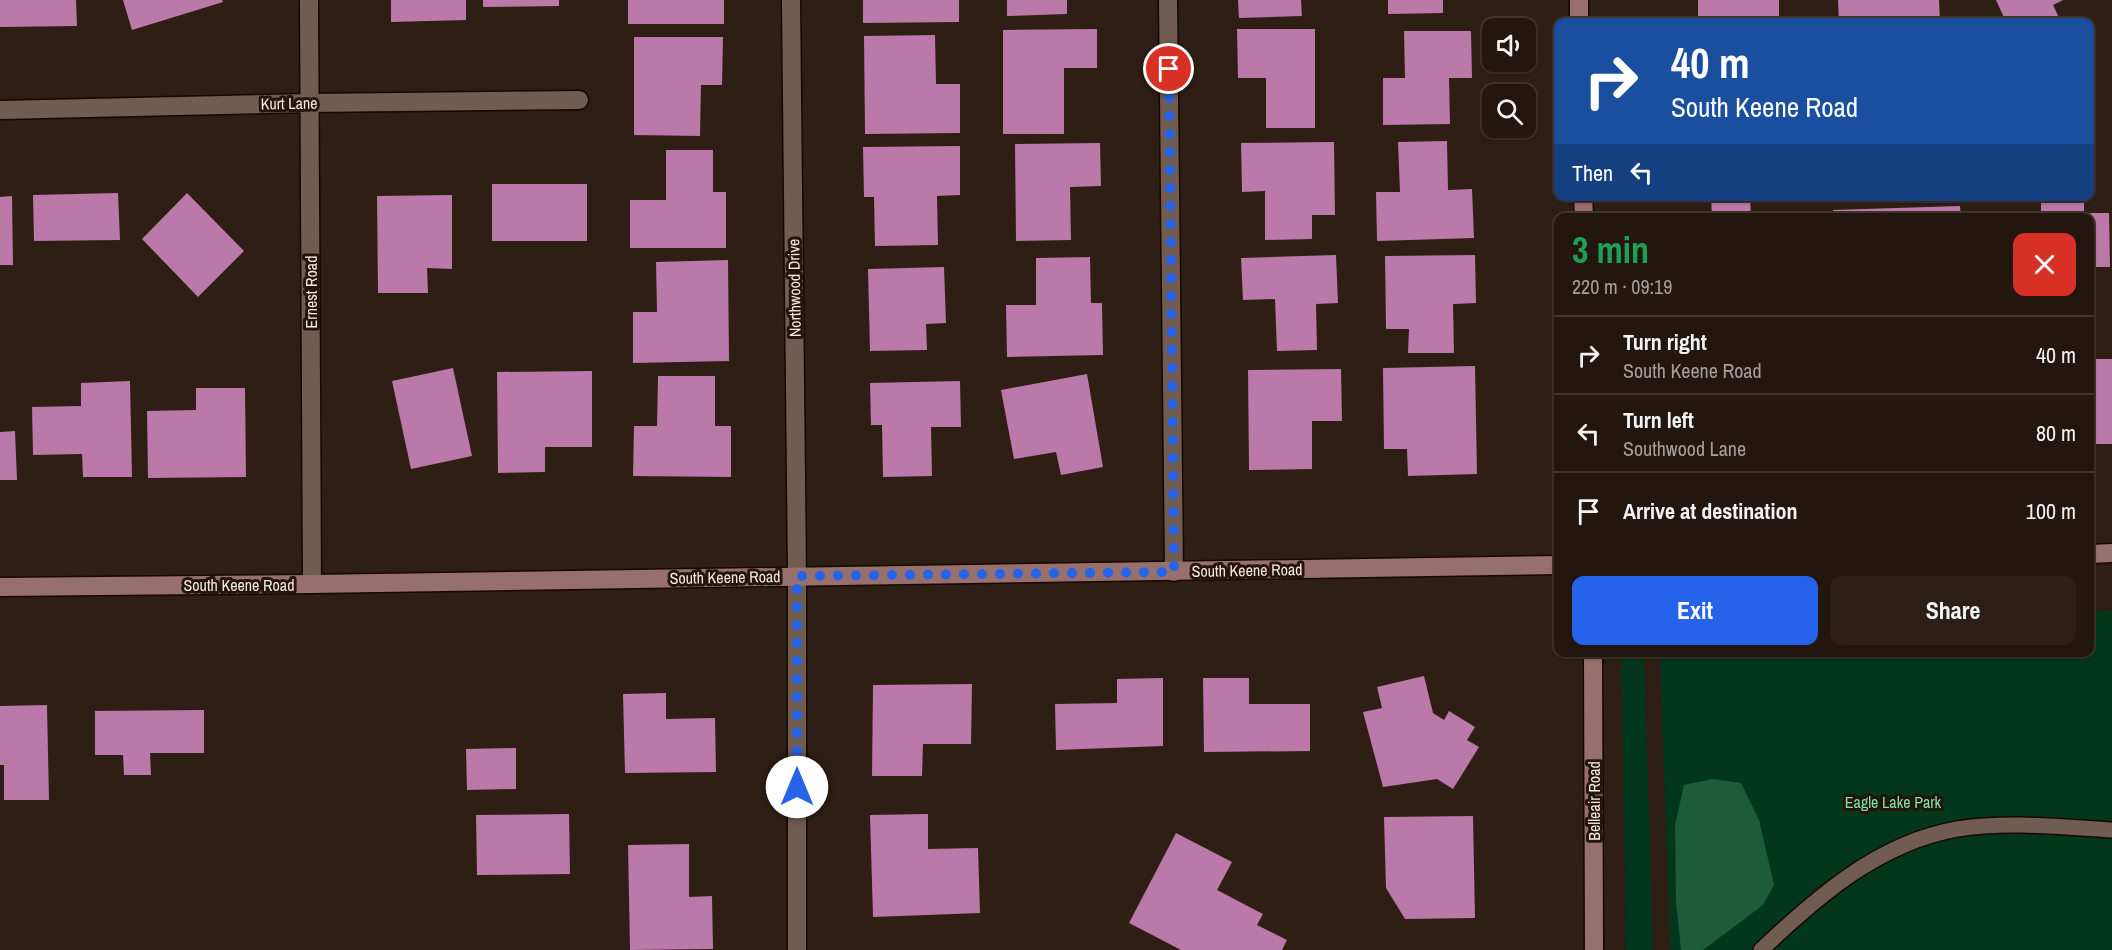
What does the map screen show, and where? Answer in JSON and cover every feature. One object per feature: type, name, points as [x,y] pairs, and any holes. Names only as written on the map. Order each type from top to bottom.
[{"type":"main road","points":[[1579,0],[1579,18]]},
{"type":"main road","points":[[2094,554],[2112,553]]},
{"type":"main road","name":"South Keene Road","points":[[0,587],[1554,565]]},
{"type":"main road","name":"Belleair Road","points":[[1593,657],[1594,950]]},
{"type":"street","name":"Ernest Road","points":[[309,0],[312,584]]},
{"type":"street","name":"Northwood Drive","points":[[791,0],[797,576],[797,950]]},
{"type":"street","points":[[1168,0],[1174,572]]},
{"type":"street","name":"Kurt Lane","points":[[0,110],[579,100]]},
{"type":"lane","points":[[1761,950],[1803,910],[1850,874],[1903,845],[1956,830],[2020,825],[2112,830]]},
{"type":"green space","name":"Eagle Lake Park","points":[[2094,611],[2112,611],[2112,950],[1670,950],[1660,657],[2094,657]]},
{"type":"green space","points":[[1621,657],[1644,657],[1653,950],[1626,950]]},
{"type":"green space","points":[[1713,779],[1741,783],[1759,820],[1774,885],[1763,905],[1703,950],[1681,950],[1676,901],[1675,825],[1684,785]]},
{"type":"building","points":[[0,0],[76,0],[77,26],[0,27]]},
{"type":"building","points":[[123,0],[222,0],[223,2],[132,30]]},
{"type":"building","points":[[391,0],[466,0],[466,20],[391,22]]},
{"type":"building","points":[[483,0],[559,0],[559,6],[483,7]]},
{"type":"building","points":[[628,0],[724,0],[724,24],[628,24]]},
{"type":"building","points":[[863,0],[959,0],[959,22],[863,23]]},
{"type":"building","points":[[1007,0],[1067,0],[1067,14],[1007,16]]},
{"type":"building","points":[[1238,0],[1301,0],[1302,16],[1239,18]]},
{"type":"building","points":[[1388,0],[1443,0],[1443,13],[1388,14]]},
{"type":"building","points":[[1698,0],[1779,0],[1779,18],[1698,18]]},
{"type":"building","points":[[1838,0],[1939,0],[1940,18],[1839,18]]},
{"type":"building","points":[[1996,0],[2063,0],[2053,5],[2059,18],[2004,18]]},
{"type":"building","points":[[1097,29],[1097,68],[1064,68],[1064,134],[1003,134],[1003,30]]},
{"type":"building","points":[[1237,29],[1315,29],[1315,128],[1266,128],[1266,78],[1238,78]]},
{"type":"building","points":[[1404,31],[1471,31],[1472,78],[1449,78],[1450,124],[1383,125],[1383,78],[1405,78]]},
{"type":"building","points":[[935,35],[936,84],[960,84],[960,133],[865,134],[864,36]]},
{"type":"building","points":[[634,37],[723,37],[722,85],[701,85],[700,136],[634,135]]},
{"type":"building","points":[[1447,141],[1448,190],[1472,189],[1474,238],[1377,241],[1376,192],[1400,192],[1398,142]]},
{"type":"building","points":[[1334,142],[1335,215],[1312,215],[1312,239],[1265,240],[1265,191],[1242,192],[1241,143]]},
{"type":"building","points":[[1100,143],[1101,186],[1070,187],[1071,240],[1016,241],[1015,144]]},
{"type":"building","points":[[960,146],[960,195],[937,196],[938,245],[875,246],[874,197],[864,197],[863,147]]},
{"type":"building","points":[[666,150],[713,150],[713,192],[726,192],[726,248],[630,248],[630,200],[666,200]]},
{"type":"building","points":[[492,184],[587,184],[587,241],[492,241]]},
{"type":"building","points":[[118,193],[120,240],[34,241],[33,195]]},
{"type":"building","points":[[187,193],[244,251],[198,297],[142,239]]},
{"type":"building","points":[[452,195],[452,269],[427,268],[428,293],[378,293],[377,196]]},
{"type":"building","points":[[12,196],[13,265],[0,265],[0,197]]},
{"type":"building","points":[[1711,201],[1750,201],[1751,213],[1712,213]]},
{"type":"building","points":[[2041,201],[2084,201],[2084,213],[2041,213]]},
{"type":"building","points":[[1960,206],[1961,213],[1833,213],[1833,210]]},
{"type":"building","points":[[2094,213],[2109,213],[2110,267],[2094,267]]},
{"type":"building","points":[[1336,255],[1338,303],[1316,304],[1317,350],[1277,351],[1275,299],[1243,300],[1241,258]]},
{"type":"building","points":[[1475,255],[1476,303],[1453,304],[1454,353],[1408,353],[1409,329],[1386,329],[1385,256]]},
{"type":"building","points":[[1090,257],[1091,303],[1102,303],[1103,355],[1007,357],[1006,305],[1036,305],[1036,258]]},
{"type":"building","points":[[728,260],[729,361],[633,363],[633,312],[657,312],[656,262]]},
{"type":"building","points":[[944,267],[946,323],[926,324],[927,350],[870,351],[868,269]]},
{"type":"building","points":[[2094,359],[2112,359],[2112,444],[2094,444]]},
{"type":"building","points":[[1475,366],[1477,474],[1408,476],[1407,449],[1384,449],[1383,368]]},
{"type":"building","points":[[453,368],[472,456],[411,469],[392,381]]},
{"type":"building","points":[[1341,369],[1342,421],[1312,421],[1312,469],[1249,470],[1248,370]]},
{"type":"building","points":[[592,371],[592,447],[545,447],[545,472],[498,473],[497,372]]},
{"type":"building","points":[[1087,374],[1103,467],[1061,475],[1056,452],[1014,459],[1001,390]]},
{"type":"building","points":[[658,376],[715,376],[715,426],[731,426],[731,477],[633,476],[634,426],[657,426]]},
{"type":"building","points":[[130,381],[132,477],[83,477],[82,454],[33,455],[32,407],[81,406],[81,383]]},
{"type":"building","points":[[960,381],[961,427],[931,427],[932,476],[883,477],[882,425],[871,425],[870,383]]},
{"type":"building","points":[[196,388],[245,388],[246,477],[148,478],[147,411],[196,410]]},
{"type":"building","points":[[15,431],[17,480],[0,480],[0,432]]},
{"type":"building","points":[[1424,676],[1433,713],[1444,720],[1449,711],[1475,727],[1467,740],[1479,747],[1453,789],[1437,779],[1383,787],[1363,712],[1382,708],[1377,687]]},
{"type":"building","points":[[1163,678],[1163,746],[1056,750],[1055,704],[1117,703],[1117,679]]},
{"type":"building","points":[[1203,678],[1249,678],[1249,704],[1310,704],[1310,751],[1204,752]]},
{"type":"building","points":[[972,684],[971,744],[923,744],[922,776],[872,776],[873,685]]},
{"type":"building","points":[[666,693],[666,719],[715,718],[716,772],[625,773],[623,694]]},
{"type":"building","points":[[47,705],[49,800],[4,800],[4,765],[0,765],[0,706]]},
{"type":"building","points":[[204,710],[204,753],[150,753],[151,775],[124,775],[123,755],[95,755],[95,711]]},
{"type":"building","points":[[516,748],[516,789],[467,790],[466,749]]},
{"type":"building","points":[[569,814],[570,874],[477,875],[476,815]]},
{"type":"building","points":[[928,814],[928,849],[978,848],[980,913],[873,917],[870,815]]},
{"type":"building","points":[[1473,816],[1475,918],[1405,919],[1386,888],[1384,817]]},
{"type":"building","points":[[1176,833],[1232,862],[1217,890],[1263,914],[1257,925],[1287,940],[1282,950],[1181,950],[1129,923]]},
{"type":"building","points":[[689,844],[689,897],[712,896],[713,949],[630,950],[628,845]]},
{"type":"route","points":[[797,787],[797,576],[1174,572],[1169,69]]}]
